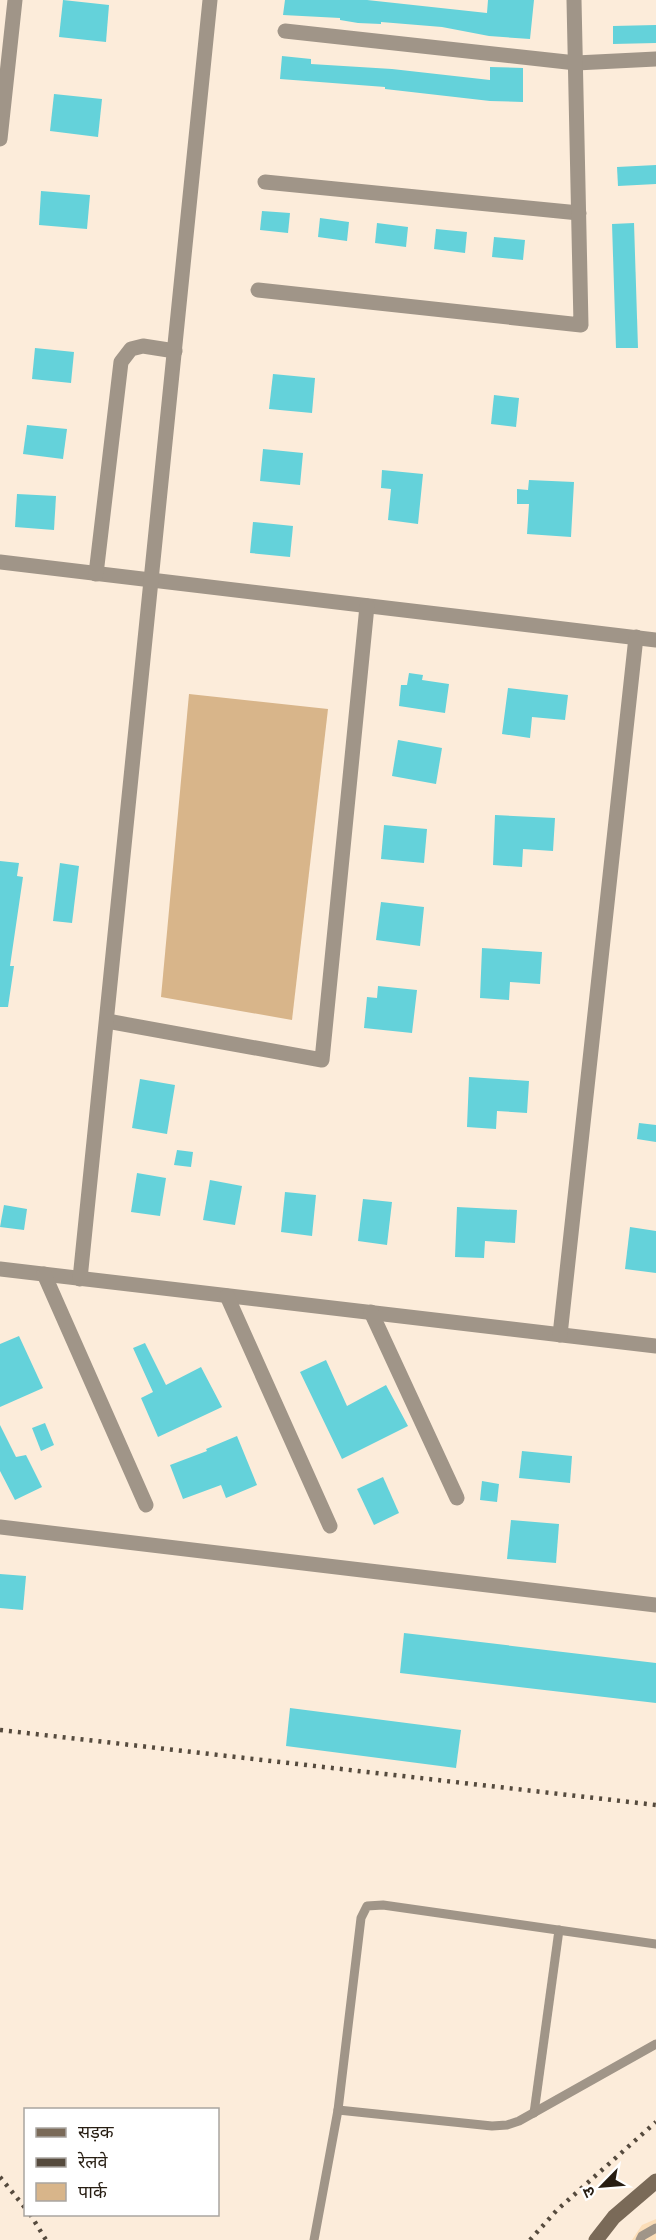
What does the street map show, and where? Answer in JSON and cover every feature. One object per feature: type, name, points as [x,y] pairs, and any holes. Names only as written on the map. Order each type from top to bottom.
[{"type":"street","points":[[0,139],[4,57],[15,0]]},
{"type":"street","points":[[80,1278],[153,581],[210,0]]},
{"type":"street","points":[[258,290],[581,325],[574,0]]},
{"type":"street","points":[[285,31],[576,63],[656,59]]},
{"type":"street","points":[[265,182],[579,213]]},
{"type":"street","points":[[96,574],[121,362],[131,349],[143,346],[175,351]]},
{"type":"street","points":[[0,562],[656,639]]},
{"type":"street","points":[[107,1021],[322,1060],[368,606]]},
{"type":"street","points":[[560,1335],[636,637]]},
{"type":"street","points":[[0,1269],[656,1346]]},
{"type":"street","points":[[44,1274],[146,1505]]},
{"type":"street","points":[[227,1296],[330,1526]]},
{"type":"street","points":[[370,1312],[457,1498]]},
{"type":"street","points":[[0,1527],[656,1605]]},
{"type":"street","points":[[596,2240],[614,2217],[656,2181]]},
{"type":"lane","points":[[314,2240],[339,2110],[361,1918],[367,1906],[383,1905],[656,1944]]},
{"type":"lane","points":[[534,2112],[558,1930]]},
{"type":"lane","points":[[339,2110],[492,2126],[507,2125],[656,2044]]},
{"type":"lane","points":[[640,2240],[642,2236],[656,2228]]},
{"type":"shaded area","points":[[656,2219],[656,2240],[632,2240],[642,2225]]},
{"type":"green space","points":[[189,694],[328,709],[292,1020],[161,997]]},
{"type":"building","points":[[63,0],[109,5],[106,42],[59,37]]},
{"type":"building","points":[[285,0],[367,0],[487,13],[488,0],[534,0],[530,39],[489,36],[442,27],[381,22],[381,24],[358,23],[340,20],[340,18],[283,15]]},
{"type":"building","points":[[656,25],[656,43],[613,44],[613,26]]},
{"type":"building","points":[[282,56],[311,59],[311,64],[392,69],[490,80],[490,67],[523,68],[523,102],[490,101],[385,89],[385,87],[280,79]]},
{"type":"building","points":[[54,94],[102,99],[98,137],[50,131]]},
{"type":"building","points":[[656,165],[656,184],[618,186],[617,167]]},
{"type":"building","points":[[41,191],[90,195],[87,229],[39,225]]},
{"type":"building","points":[[262,211],[290,213],[288,233],[260,230]]},
{"type":"building","points":[[320,218],[349,222],[347,241],[318,237]]},
{"type":"building","points":[[377,223],[408,227],[406,247],[375,243]]},
{"type":"building","points":[[634,223],[638,348],[616,348],[612,224]]},
{"type":"building","points":[[436,229],[467,232],[465,253],[434,249]]},
{"type":"building","points":[[494,237],[525,240],[523,260],[492,257]]},
{"type":"building","points":[[35,348],[74,352],[71,383],[32,379]]},
{"type":"building","points":[[273,374],[315,378],[312,413],[269,409]]},
{"type":"building","points":[[494,395],[519,398],[516,427],[491,424]]},
{"type":"building","points":[[27,425],[67,429],[63,459],[23,454]]},
{"type":"building","points":[[263,449],[303,453],[300,485],[260,481]]},
{"type":"building","points":[[382,470],[423,474],[418,524],[388,520],[391,489],[381,488]]},
{"type":"building","points":[[529,480],[574,482],[571,537],[527,534],[529,504],[517,504],[517,489],[528,490]]},
{"type":"building","points":[[17,494],[56,496],[54,530],[15,527]]},
{"type":"building","points":[[253,522],[293,526],[290,557],[250,553]]},
{"type":"building","points":[[409,673],[423,675],[422,680],[449,684],[445,713],[399,706],[401,685],[407,685]]},
{"type":"building","points":[[508,688],[568,695],[565,720],[532,717],[530,738],[502,734]]},
{"type":"building","points":[[398,740],[442,748],[436,784],[392,776]]},
{"type":"building","points":[[495,815],[555,818],[553,851],[523,849],[522,867],[493,865]]},
{"type":"building","points":[[384,825],[427,829],[424,863],[381,859]]},
{"type":"building","points":[[0,861],[19,863],[17,876],[23,877],[10,966],[14,966],[8,1007],[0,1007]]},
{"type":"building","points":[[60,863],[79,866],[72,923],[53,921]]},
{"type":"building","points":[[381,902],[424,907],[420,946],[376,940]]},
{"type":"building","points":[[482,948],[542,952],[540,984],[510,982],[509,1000],[480,998]]},
{"type":"building","points":[[378,986],[417,990],[412,1033],[364,1028],[367,997],[377,998]]},
{"type":"building","points":[[469,1077],[529,1081],[527,1113],[497,1111],[496,1129],[467,1127]]},
{"type":"building","points":[[140,1079],[175,1085],[167,1134],[132,1128]]},
{"type":"building","points":[[639,1123],[656,1125],[656,1142],[637,1139]]},
{"type":"building","points":[[177,1150],[193,1152],[191,1167],[174,1165]]},
{"type":"building","points":[[137,1173],[166,1178],[160,1216],[131,1212]]},
{"type":"building","points":[[210,1180],[242,1186],[235,1225],[203,1220]]},
{"type":"building","points":[[285,1192],[316,1195],[312,1236],[281,1232]]},
{"type":"building","points":[[363,1199],[392,1202],[387,1245],[358,1241]]},
{"type":"building","points":[[4,1205],[27,1209],[24,1230],[0,1227]]},
{"type":"building","points":[[457,1207],[517,1210],[515,1243],[485,1241],[484,1258],[455,1257]]},
{"type":"building","points":[[630,1227],[656,1231],[656,1273],[625,1269]]},
{"type":"building","points":[[19,1336],[43,1388],[0,1407],[0,1344]]},
{"type":"building","points":[[145,1343],[166,1385],[201,1367],[222,1407],[158,1437],[141,1398],[153,1392],[133,1348]]},
{"type":"building","points":[[326,1360],[347,1406],[386,1385],[408,1426],[342,1459],[300,1372]]},
{"type":"building","points":[[45,1423],[54,1445],[41,1451],[32,1428]]},
{"type":"building","points":[[0,1425],[16,1457],[26,1455],[42,1487],[15,1500],[0,1471]]},
{"type":"building","points":[[237,1436],[257,1485],[226,1498],[221,1485],[183,1499],[170,1465],[207,1451],[206,1449]]},
{"type":"building","points":[[522,1451],[572,1456],[570,1483],[519,1478]]},
{"type":"building","points":[[383,1477],[399,1513],[374,1525],[357,1489]]},
{"type":"building","points":[[482,1481],[499,1484],[497,1502],[480,1500]]},
{"type":"building","points":[[511,1520],[559,1524],[556,1563],[507,1559]]},
{"type":"building","points":[[0,1574],[26,1576],[23,1610],[0,1608]]},
{"type":"building","points":[[404,1633],[656,1663],[656,1703],[400,1673]]},
{"type":"building","points":[[290,1708],[461,1730],[456,1768],[286,1746]]},
{"type":"railway","points":[[0,1730],[656,1805]]},
{"type":"railway","points":[[530,2240],[557,2210],[656,2122]]},
{"type":"railway","points":[[0,2177],[24,2207]]},
{"type":"railway","points":[[31,2216],[46,2240]]}]
